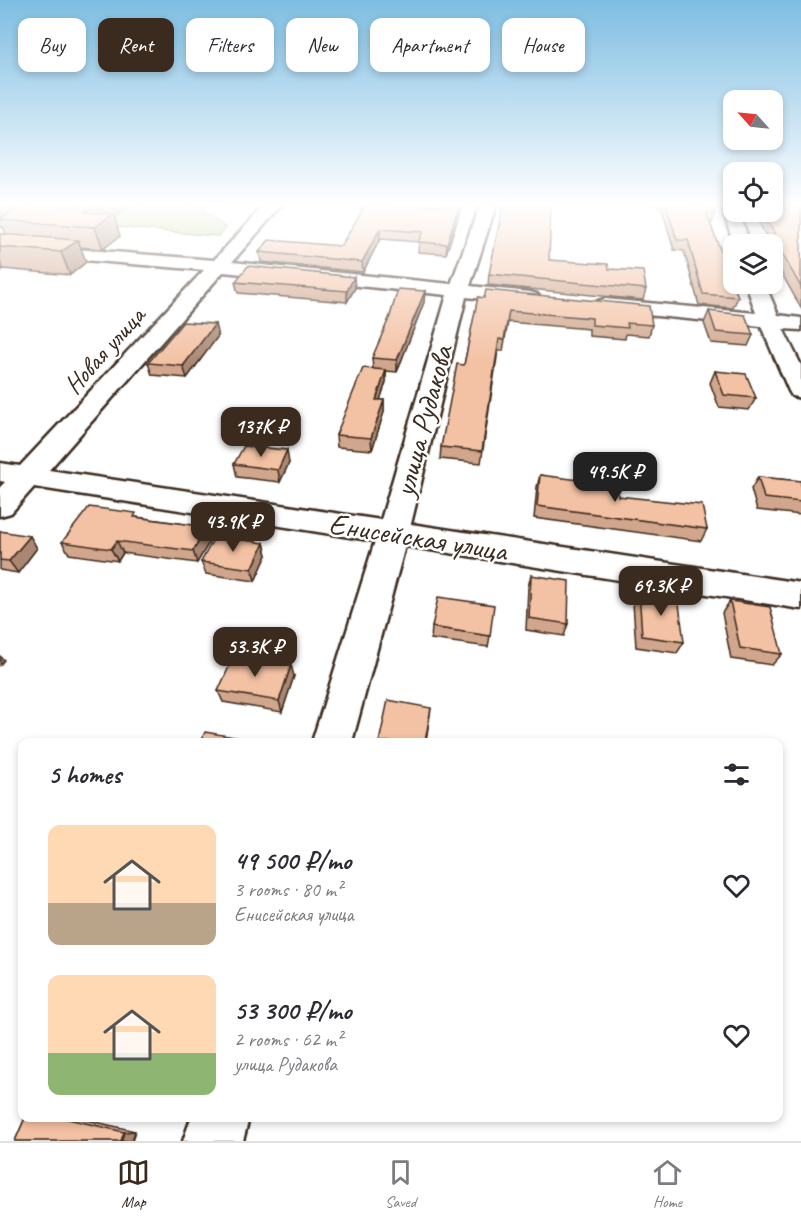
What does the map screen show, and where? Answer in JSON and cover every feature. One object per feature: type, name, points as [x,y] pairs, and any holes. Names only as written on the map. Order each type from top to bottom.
[{"type":"street","points":[[157,258],[550,300]]},
{"type":"street","name":"Новая улица","points":[[0,507],[14,474],[226,258]]},
{"type":"street","name":"улица Рудакова","points":[[333,738],[393,534],[458,291],[469,258]]},
{"type":"street","points":[[760,294],[769,321],[801,391]]},
{"type":"street","points":[[584,303],[801,324]]},
{"type":"street","name":"Енисейская улица","points":[[14,474],[801,596]]},
{"type":"street","points":[[213,1141],[219,1122]]},
{"type":"building","points":[[323,258],[364,258],[362,262]]},
{"type":"building","points":[[492,258],[549,258],[608,264],[609,269],[643,271],[646,289],[489,274]]},
{"type":"building","points":[[693,258],[723,258],[723,294],[737,294],[738,297],[703,294]]},
{"type":"building","points":[[785,258],[801,258],[801,287]]},
{"type":"building","points":[[248,266],[354,277],[347,291],[235,282]]},
{"type":"building","points":[[398,289],[425,291],[397,360],[372,358],[390,316]]},
{"type":"building","points":[[486,290],[649,306],[652,325],[627,323],[628,328],[592,325],[592,318],[509,311],[504,340],[499,339],[482,451],[441,447],[457,364],[464,365],[478,297],[484,298]]},
{"type":"building","points":[[709,311],[745,315],[753,335],[716,332]]},
{"type":"building","points":[[183,322],[215,324],[183,366],[148,363]]},
{"type":"building","points":[[363,368],[386,370],[376,400],[384,400],[371,438],[336,435]]},
{"type":"building","points":[[715,371],[746,374],[756,398],[724,395]]},
{"type":"building","points":[[244,446],[287,450],[278,470],[234,464]]},
{"type":"building","points":[[540,475],[618,485],[618,496],[702,505],[707,529],[537,506]]},
{"type":"building","points":[[758,477],[801,481],[801,502],[764,498]]},
{"type":"building","points":[[89,507],[136,513],[134,517],[207,527],[193,551],[117,541],[111,549],[62,542]]},
{"type":"building","points":[[0,531],[30,536],[9,561],[0,560]]},
{"type":"building","points":[[215,536],[264,543],[252,569],[201,562]]},
{"type":"building","points":[[531,575],[569,581],[568,624],[529,618]]},
{"type":"building","points":[[639,591],[678,597],[684,642],[642,636]]},
{"type":"building","points":[[438,597],[494,605],[490,636],[432,627]]},
{"type":"building","points":[[730,601],[770,607],[782,654],[740,648]]},
{"type":"building","points":[[234,656],[291,665],[279,701],[218,691]]},
{"type":"building","points":[[388,700],[431,708],[426,738],[380,738]]},
{"type":"building","points":[[205,732],[240,738],[202,738]]},
{"type":"building","points":[[23,1122],[81,1122],[124,1132],[121,1141],[15,1141]]}]
